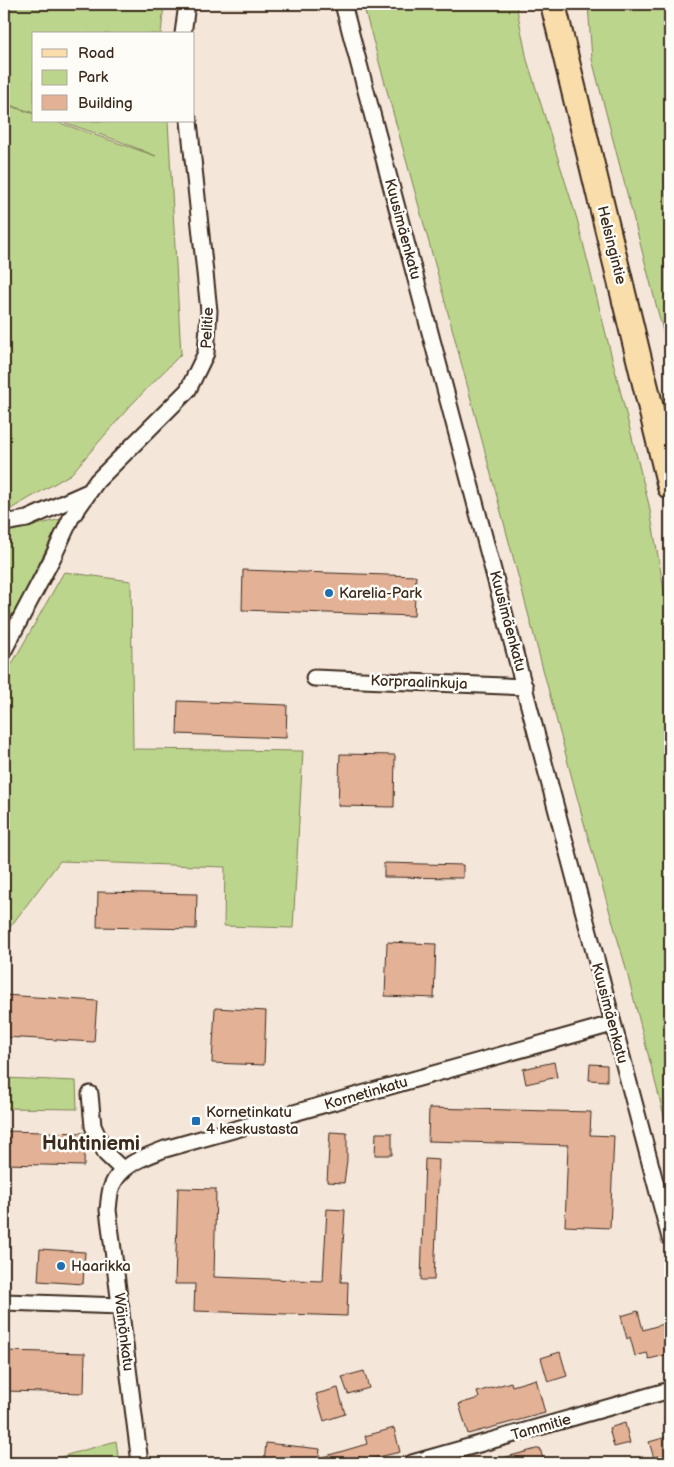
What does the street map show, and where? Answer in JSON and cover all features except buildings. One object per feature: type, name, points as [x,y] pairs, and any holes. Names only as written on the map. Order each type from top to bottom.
[{"type":"main road","name":"Helsingintie","points":[[553,4],[670,487]]},
{"type":"street","points":[[183,32],[187,4]]},
{"type":"street","name":"Kuusimäenkatu","points":[[343,4],[670,1238]]},
{"type":"street","name":"Pelitie","points":[[4,650],[53,557],[71,518],[96,481],[188,390],[206,353],[210,312],[189,122]]},
{"type":"street","name":"Pelitie","points":[[4,522],[26,519],[90,491]]},
{"type":"street","name":"Korpraalinkuja","points":[[314,678],[525,687]]},
{"type":"street","name":"Kornetinkatu","points":[[123,1170],[141,1158],[165,1149],[612,1024]]},
{"type":"street","points":[[90,1094],[93,1126],[106,1154],[123,1170]]},
{"type":"street","name":"Wäinönkatu","points":[[123,1170],[112,1187],[108,1210],[140,1463]]},
{"type":"street","points":[[4,1302],[120,1306]]},
{"type":"street","name":"Tammitie","points":[[412,1463],[670,1390]]},
{"type":"green space","points":[[4,4],[164,4],[161,32],[32,32],[32,112],[4,103]]},
{"type":"green space","points":[[363,4],[516,4],[527,60],[577,219],[649,505],[670,624],[670,1139],[624,961],[584,823],[436,268]]},
{"type":"green space","points":[[588,4],[670,4],[670,358],[592,59]]},
{"type":"green space","points":[[4,104],[32,113],[32,122],[57,122],[156,156],[63,122],[168,122],[181,354],[131,405],[71,474],[4,513]]},
{"type":"green space","points":[[61,519],[4,634],[4,533]]},
{"type":"green space","points":[[64,572],[131,581],[133,749],[303,751],[293,928],[224,926],[225,867],[60,861],[4,935],[4,678]]},
{"type":"green space","points":[[4,1078],[76,1081],[77,1109],[4,1108]]},
{"type":"green space","points":[[116,1441],[119,1463],[39,1463]]},
{"type":"place","name":"Karelia-Park","points":[[329,593]]},
{"type":"place","name":"Kornetinkatu 4 keskustasta","points":[[196,1121]]},
{"type":"place","name":"Haarikka","points":[[61,1266]]},
{"type":"district","name":"Huhtiniemi","points":[[91,1143]]}]
